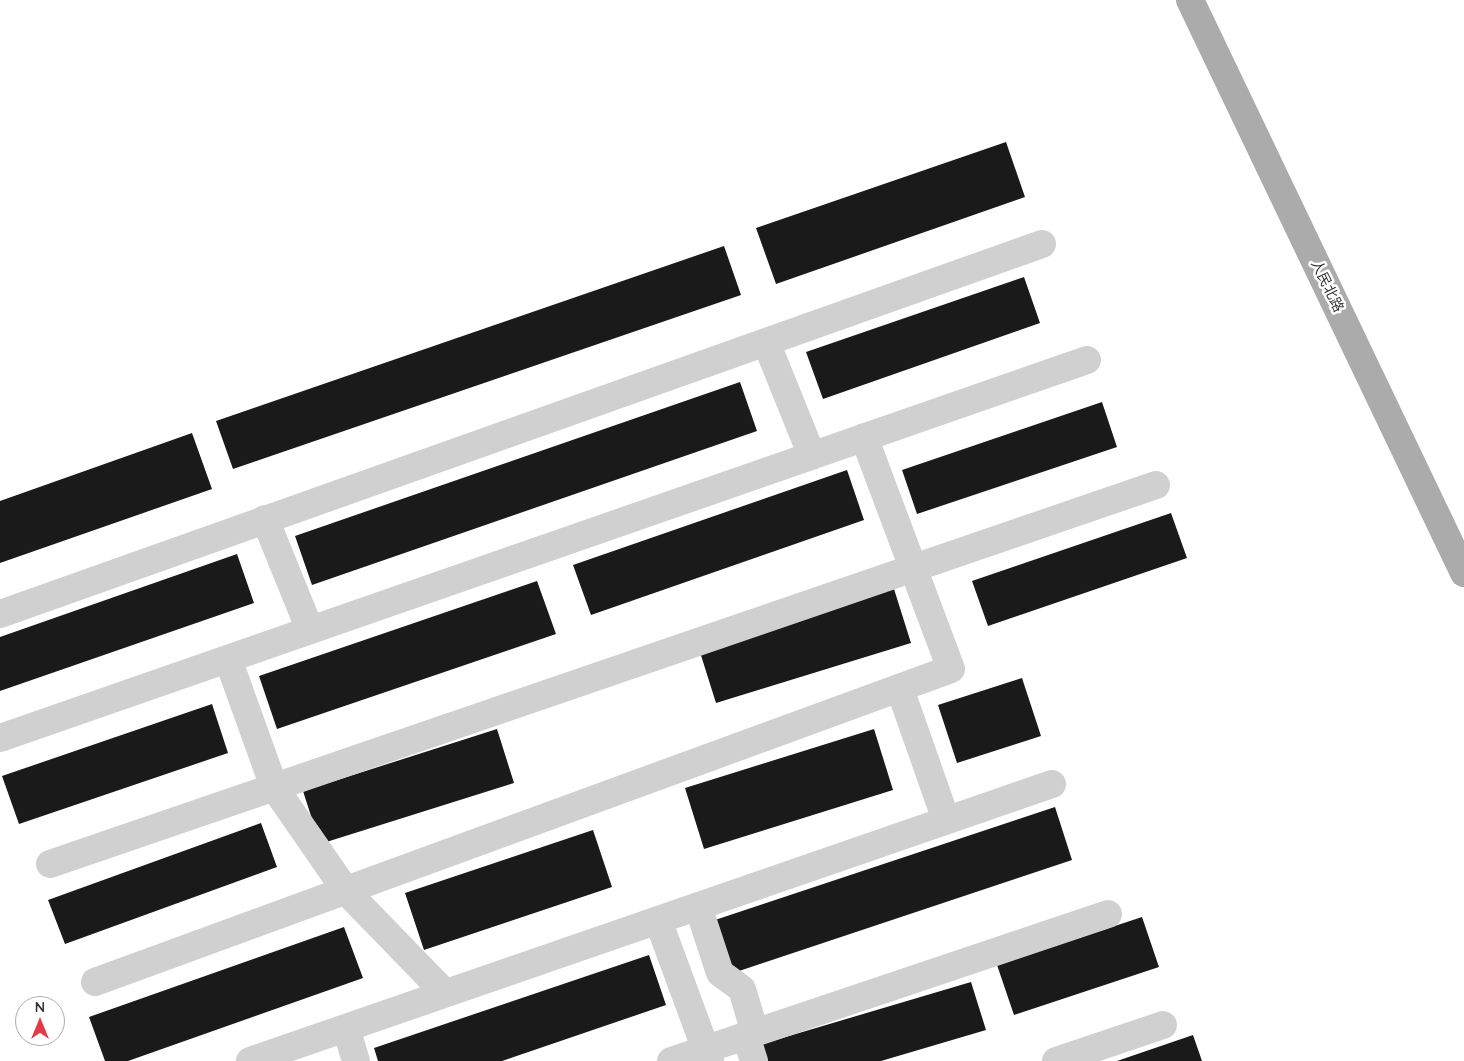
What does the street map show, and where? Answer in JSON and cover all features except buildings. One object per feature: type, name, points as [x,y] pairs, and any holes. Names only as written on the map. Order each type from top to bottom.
[{"type":"main road","name":"人民北路","points":[[1190,0],[1464,573]]},
{"type":"street","points":[[0,614],[1042,244]]},
{"type":"street","points":[[766,342],[812,456]]},
{"type":"street","points":[[0,738],[1087,360]]},
{"type":"street","points":[[95,982],[951,669],[864,437]]},
{"type":"street","points":[[50,864],[1156,485]]},
{"type":"street","points":[[265,519],[310,630]]},
{"type":"street","points":[[228,659],[274,787],[346,891],[445,993]]},
{"type":"street","points":[[900,689],[946,820]]},
{"type":"street","points":[[250,1061],[1052,784]]},
{"type":"street","points":[[698,906],[720,973],[742,989],[754,1061]]},
{"type":"street","points":[[671,1061],[707,1055],[750,1034],[1108,914]]},
{"type":"street","points":[[658,920],[707,1055]]},
{"type":"street","points":[[1056,1061],[1163,1024]]},
{"type":"street","points":[[346,1028],[356,1061]]}]
